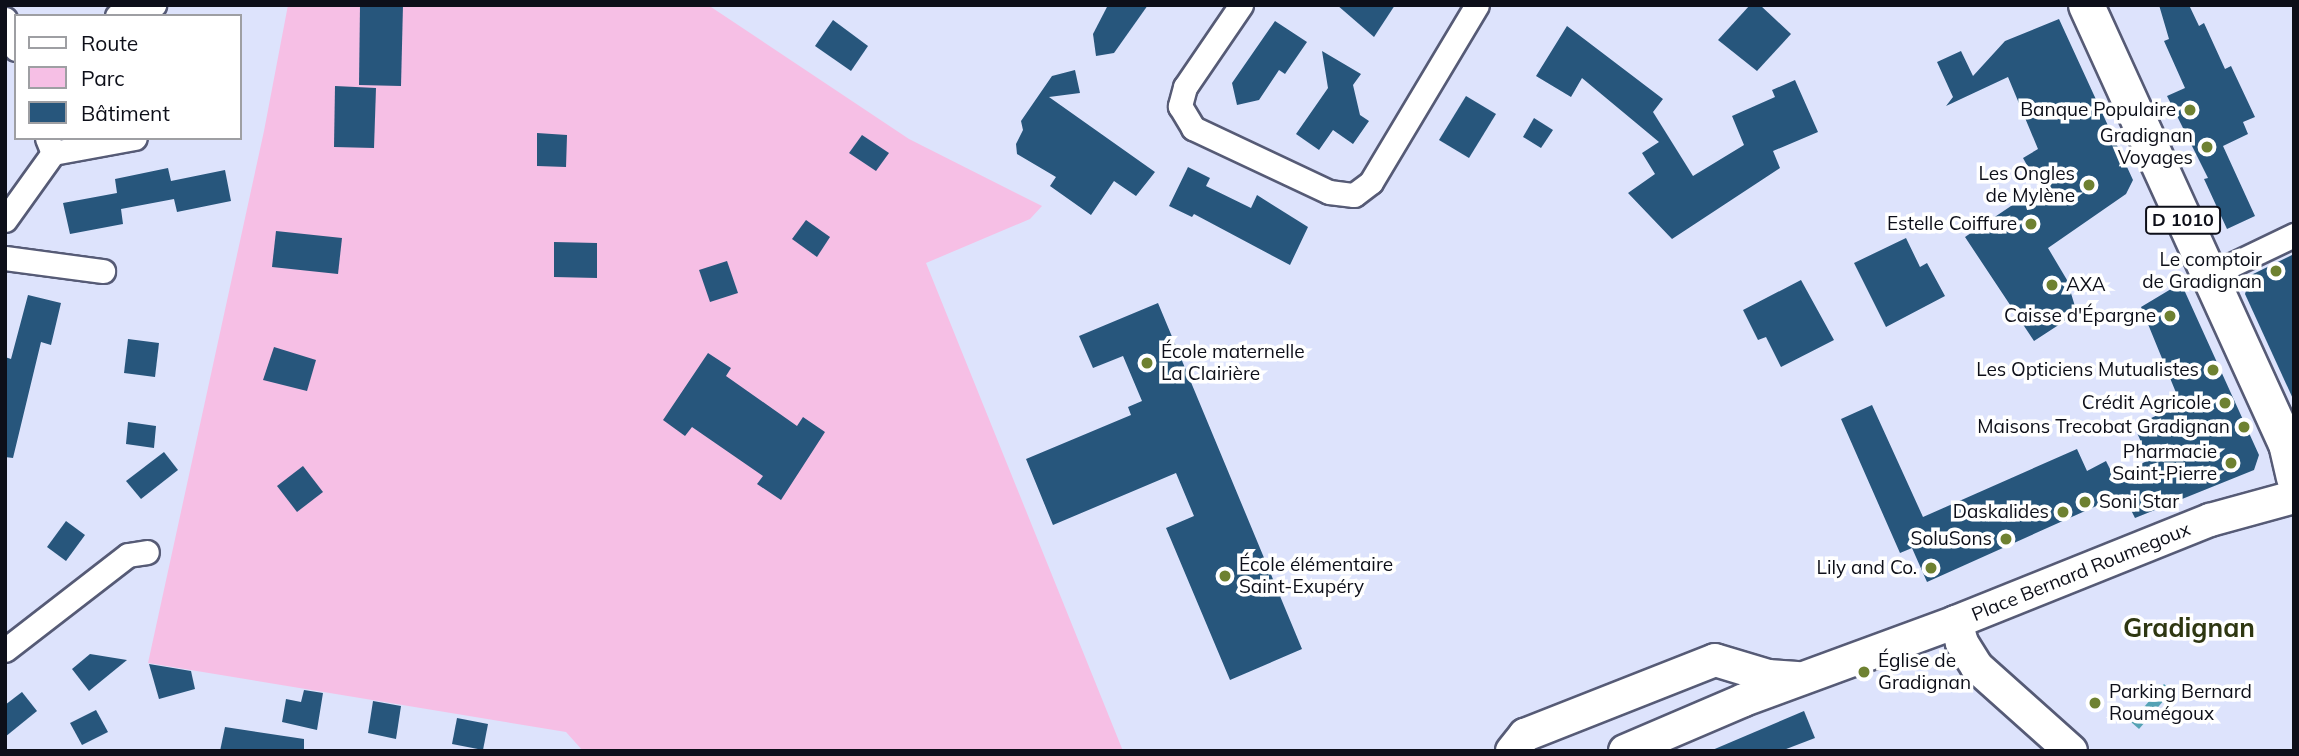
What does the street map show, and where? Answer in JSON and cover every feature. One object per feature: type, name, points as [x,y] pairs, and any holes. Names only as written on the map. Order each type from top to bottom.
[{"type":"main road","name":"D 1010","points":[[2086,5],[2287,443],[2294,477]]},
{"type":"street","points":[[124,14],[154,5]]},
{"type":"street","points":[[1241,5],[1185,87],[1180,106],[1193,128],[1329,192],[1354,195],[1371,181],[1477,5]]},
{"type":"street","points":[[5,19],[14,43]]},
{"type":"street","points":[[5,220],[50,146],[114,140]]},
{"type":"street","points":[[2206,270],[2223,269],[2294,235]]},
{"type":"street","points":[[5,258],[103,271]]},
{"type":"street","name":"Place Bernard Roumegoux","points":[[2071,751],[1977,667],[1962,643],[1956,622],[2210,520],[2294,497]]},
{"type":"street","points":[[5,650],[128,555],[147,552]]},
{"type":"street","points":[[1625,751],[1799,678],[1956,622]]},
{"type":"street","points":[[1513,751],[1525,735],[1715,660],[1799,678]]},
{"type":"street","points":[[1740,667],[1744,700]]},
{"type":"green space","points":[[288,5],[708,5],[909,139],[1042,206],[1030,219],[926,263],[1123,751],[583,751],[566,732],[148,663],[264,131]]},
{"type":"water","points":[[2164,684],[2172,691],[2139,729],[2131,722]]},
{"type":"building","points":[[360,5],[403,5],[401,86],[359,85]]},
{"type":"building","points":[[1108,5],[1148,5],[1114,53],[1096,56],[1093,34]]},
{"type":"building","points":[[1337,5],[1395,5],[1374,37]]},
{"type":"building","points":[[1750,5],[1760,5],[1791,34],[1757,71],[1718,40]]},
{"type":"building","points":[[2159,5],[2189,5],[2199,26],[2204,23],[2225,69],[2231,66],[2255,117],[2243,122],[2248,134],[2223,146],[2255,216],[2227,229],[2204,179],[2208,178],[2167,96],[2185,88],[2164,41],[2169,39]]},
{"type":"building","points":[[2059,19],[2133,180],[2126,194],[2048,248],[2067,280],[2077,313],[2034,341],[1965,237],[2039,187],[2023,158],[2038,149],[2008,77],[1946,106],[1953,97],[1937,62],[1961,51],[1973,76],[2005,41]]},
{"type":"building","points":[[833,20],[868,46],[851,71],[815,46]]},
{"type":"building","points":[[1275,21],[1307,42],[1285,74],[1279,70],[1259,100],[1237,105],[1232,83]]},
{"type":"building","points":[[1567,26],[1663,99],[1653,112],[1693,176],[1744,145],[1732,116],[1775,97],[1772,90],[1795,80],[1818,132],[1773,151],[1780,168],[1672,239],[1628,193],[1655,174],[1642,153],[1659,142],[1582,78],[1571,97],[1536,76]]},
{"type":"building","points":[[1322,51],[1361,74],[1353,85],[1360,115],[1369,121],[1353,144],[1333,130],[1319,150],[1296,134],[1328,88]]},
{"type":"building","points":[[1075,70],[1080,93],[1049,97],[1155,172],[1136,196],[1114,181],[1091,215],[1050,186],[1056,177],[1017,154],[1016,144],[1023,130],[1021,121],[1052,76]]},
{"type":"building","points":[[335,86],[376,88],[374,148],[334,147]]},
{"type":"building","points":[[1466,96],[1496,114],[1469,158],[1439,140]]},
{"type":"building","points":[[1534,118],[1553,130],[1541,148],[1523,137]]},
{"type":"building","points":[[537,133],[567,135],[566,167],[537,166]]},
{"type":"building","points":[[862,135],[889,153],[876,171],[849,153]]},
{"type":"building","points":[[1188,167],[1210,178],[1206,186],[1251,208],[1257,195],[1308,227],[1290,265],[1194,214],[1192,217],[1169,206]]},
{"type":"building","points":[[168,168],[171,181],[225,170],[231,201],[177,212],[174,199],[121,209],[123,224],[70,234],[63,203],[117,193],[115,179]]},
{"type":"building","points":[[806,220],[830,237],[817,257],[792,239]]},
{"type":"building","points":[[276,231],[342,238],[338,274],[272,267]]},
{"type":"building","points":[[1906,238],[1920,267],[1927,263],[1945,296],[1886,327],[1854,263]]},
{"type":"building","points":[[554,242],[597,243],[597,278],[554,277]]},
{"type":"building","points":[[2294,254],[2294,401],[2245,294],[2251,275]]},
{"type":"building","points":[[727,261],[738,293],[710,302],[699,270]]},
{"type":"building","points":[[1801,280],[1834,340],[1781,367],[1766,337],[1758,340],[1743,310]]},
{"type":"building","points":[[2181,283],[2259,455],[2254,470],[2135,518],[2123,494],[1927,582],[1912,548],[1900,553],[1841,419],[1872,405],[1923,517],[2077,449],[2087,471],[2106,461],[2114,477],[2149,460],[2134,426],[2177,406],[2179,400],[2141,307]]},
{"type":"building","points":[[28,295],[61,303],[51,345],[41,342],[13,458],[5,457],[5,357],[11,359]]},
{"type":"building","points":[[1158,303],[1302,649],[1230,680],[1166,528],[1194,516],[1176,473],[1053,525],[1026,459],[1131,415],[1128,407],[1142,401],[1123,356],[1093,368],[1079,336]]},
{"type":"building","points":[[128,339],[159,343],[155,377],[124,373]]},
{"type":"building","points":[[274,347],[316,360],[307,391],[263,380]]},
{"type":"building","points":[[708,353],[731,368],[726,376],[797,426],[803,417],[825,432],[781,500],[757,484],[763,476],[692,427],[685,436],[663,420]]},
{"type":"building","points":[[128,422],[156,426],[154,448],[126,444]]},
{"type":"building","points":[[164,452],[178,470],[141,499],[126,481]]},
{"type":"building","points":[[303,466],[323,492],[297,512],[277,486]]},
{"type":"building","points":[[66,521],[85,535],[66,561],[47,547]]},
{"type":"building","points":[[90,654],[127,660],[89,691],[72,669]]},
{"type":"building","points":[[149,664],[191,671],[195,689],[159,699]]},
{"type":"building","points":[[304,690],[323,693],[317,730],[282,722],[286,699],[301,702]]},
{"type":"building","points":[[22,692],[37,711],[5,737],[5,705]]},
{"type":"building","points":[[373,701],[401,706],[396,739],[368,733]]},
{"type":"building","points":[[96,710],[108,732],[82,745],[70,723]]},
{"type":"building","points":[[1804,711],[1815,738],[1781,751],[1710,751]]},
{"type":"building","points":[[457,718],[488,724],[483,750],[452,744]]},
{"type":"building","points":[[225,727],[304,739],[304,751],[220,751]]},
{"type":"place","name":"Banque Populaire","points":[[2190,110]]},
{"type":"place","name":"Gradignan Voyages","points":[[2207,147]]},
{"type":"place","name":"Les Ongles de Mylène","points":[[2089,185]]},
{"type":"place","name":"Estelle Coiffure","points":[[2031,224]]},
{"type":"place","name":"Le comptoir de Gradignan","points":[[2276,271]]},
{"type":"place","name":"AXA","points":[[2052,285]]},
{"type":"place","name":"Caisse d'Épargne","points":[[2170,316]]},
{"type":"place","name":"École maternelle La Clairière","points":[[1147,363]]},
{"type":"place","name":"Les Opticiens Mutualistes","points":[[2213,370]]},
{"type":"place","name":"Crédit Agricole","points":[[2225,403]]},
{"type":"place","name":"Maisons Trecobat Gradignan","points":[[2244,427]]},
{"type":"place","name":"Pharmacie Saint-Pierre","points":[[2231,463]]},
{"type":"place","name":"Soni Star","points":[[2085,502]]},
{"type":"place","name":"Daskalides","points":[[2063,512]]},
{"type":"place","name":"SoluSons","points":[[2006,539]]},
{"type":"place","name":"Lily and Co.","points":[[1931,568]]},
{"type":"place","name":"École élémentaire Saint-Exupéry","points":[[1225,576]]},
{"type":"place","name":"Église de Gradignan","points":[[1864,672]]},
{"type":"place","name":"Parking Bernard Roumégoux","points":[[2095,703]]},
{"type":"district","name":"Gradignan","points":[[2189,628]]}]
